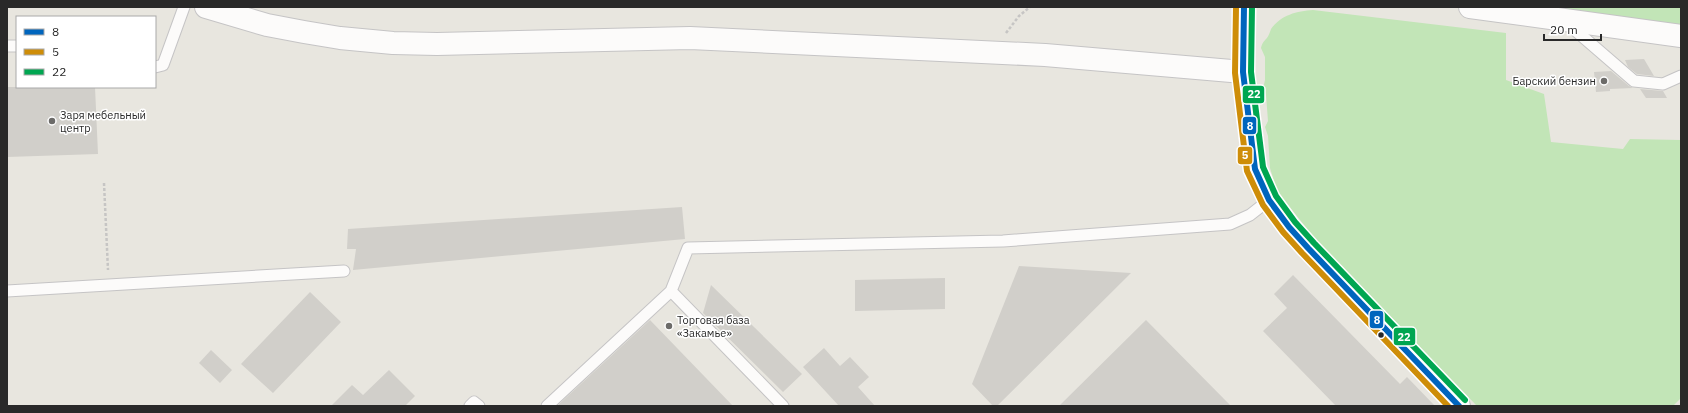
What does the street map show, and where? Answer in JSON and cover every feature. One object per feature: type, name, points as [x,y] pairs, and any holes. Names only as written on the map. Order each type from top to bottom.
[{"type":"street","points":[[206,7],[267,25],[340,38],[393,43],[436,44],[690,38],[1045,55],[1243,72]]},
{"type":"street","points":[[1244,7],[1243,72],[1253,159],[1259,180],[1269,200],[1289,227],[1308,248],[1459,406]]},
{"type":"street","points":[[1470,7],[1681,36]]},
{"type":"lane","points":[[156,67],[163,65],[184,7]]},
{"type":"lane","points":[[1564,21],[1634,81],[1663,84],[1681,76]]},
{"type":"lane","points":[[546,406],[671,291],[688,248],[1003,241],[1230,224],[1250,215],[1269,200]]},
{"type":"lane","points":[[7,290],[344,271]]},
{"type":"lane","points":[[671,291],[783,406]]},
{"type":"lane","points":[[470,406],[474,402],[479,406]]},
{"type":"path","points":[[990,52],[1019,16],[1030,7]]},
{"type":"path","points":[[104,183],[108,284]]},
{"type":"green space","points":[[1514,7],[1681,7],[1681,27]]},
{"type":"green space","points":[[1313,10],[1506,33],[1506,80],[1544,94],[1551,142],[1623,149],[1630,139],[1681,140],[1681,398],[1673,406],[1477,406],[1312,235],[1277,191],[1270,168],[1268,136],[1265,127],[1268,121],[1266,95],[1263,89],[1265,80],[1265,57],[1261,48],[1271,29],[1284,17],[1301,11]]},
{"type":"building","points":[[1644,59],[1654,76],[1637,74],[1628,67],[1625,60]]},
{"type":"building","points":[[1611,71],[1633,88],[1610,89],[1610,91],[1596,92],[1594,72]]},
{"type":"building","name":"Заря мебельный центр","points":[[7,87],[95,88],[98,154],[7,157]]},
{"type":"building","points":[[1640,89],[1663,91],[1667,98],[1646,98]]},
{"type":"building","points":[[682,207],[685,239],[353,270],[356,249],[347,249],[348,229]]},
{"type":"building","points":[[1019,266],[1131,273],[997,406],[993,406],[972,384]]},
{"type":"building","points":[[1293,275],[1400,384],[1407,377],[1435,406],[1336,406],[1263,331],[1287,308],[1274,294]]},
{"type":"building","points":[[945,278],[945,309],[855,311],[855,280]]},
{"type":"building","points":[[711,285],[802,374],[783,392],[703,313]]},
{"type":"building","points":[[310,292],[341,322],[273,393],[241,364]]},
{"type":"building","points":[[650,320],[733,406],[557,406]]},
{"type":"building","points":[[1146,320],[1231,406],[1059,406]]},
{"type":"building","points":[[824,348],[840,366],[850,357],[869,377],[858,387],[875,406],[839,406],[803,367]]},
{"type":"building","points":[[211,350],[232,370],[220,383],[199,363]]},
{"type":"building","points":[[389,370],[415,396],[405,406],[331,406],[352,385],[363,395]]},
{"type":"transit line","name":"5","points":[[1236,7],[1235,73],[1247,171],[1263,205],[1283,232],[1302,253],[1448,406]]},
{"type":"transit line","name":"8","points":[[1244,7],[1243,72],[1255,169],[1269,200],[1289,227],[1308,248],[1459,406]]},
{"type":"transit line","name":"22","points":[[1252,7],[1251,72],[1263,167],[1276,196],[1295,222],[1314,243],[1465,400]]},
{"type":"place","name":"Барский бензин","points":[[1604,81]]},
{"type":"place","name":"Заря мебельный центр","points":[[52,121]]},
{"type":"place","name":"Торговая база «Закамье»","points":[[669,326]]}]
